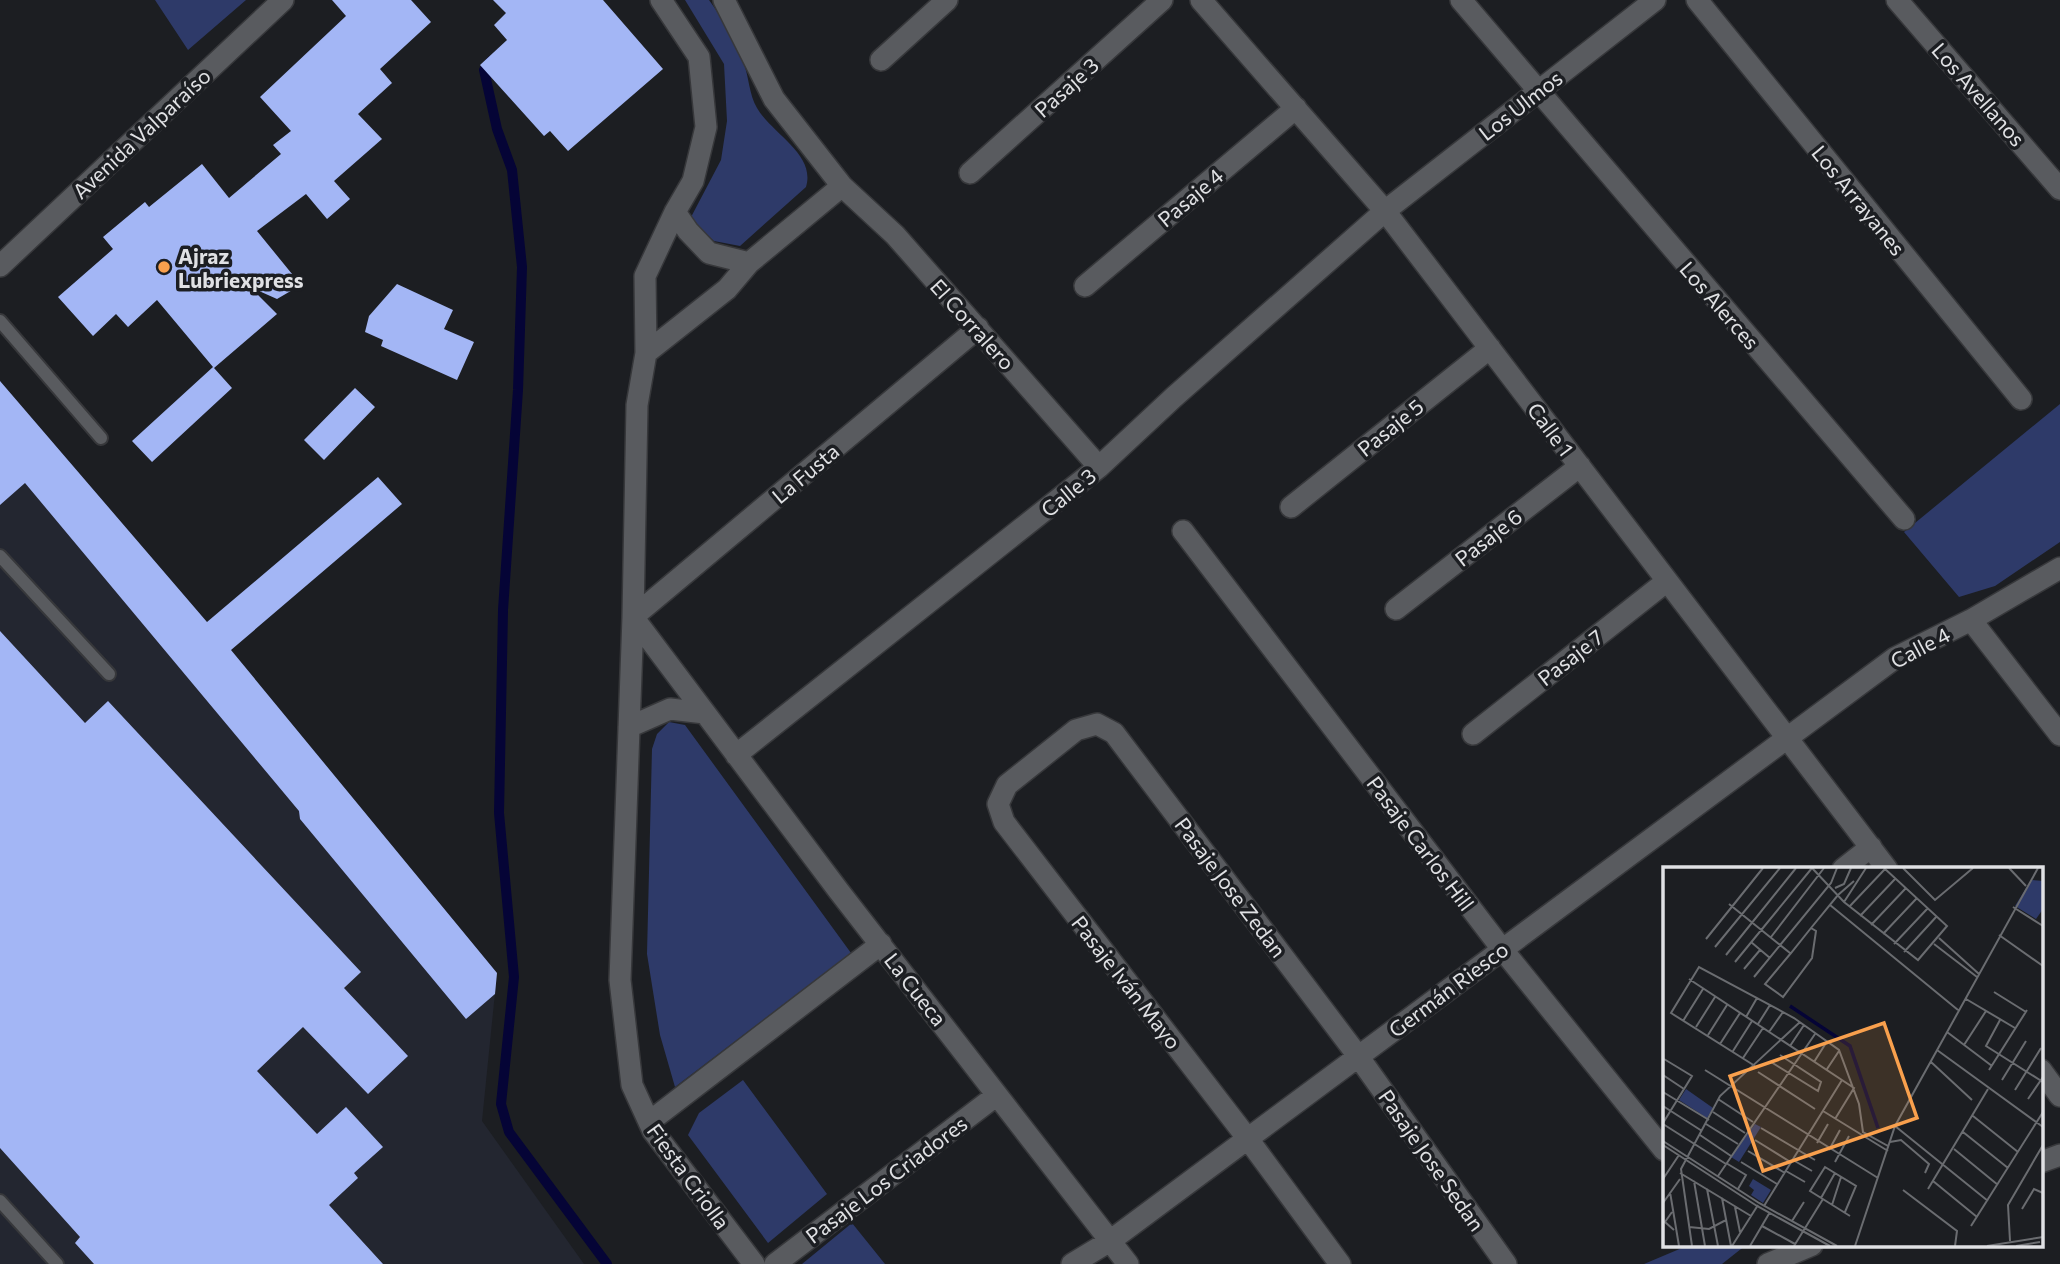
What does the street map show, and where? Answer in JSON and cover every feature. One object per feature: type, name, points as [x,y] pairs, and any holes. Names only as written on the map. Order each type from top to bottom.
[{"type":"street","name":"Avenida Valparaíso","points":[[0,266],[283,0]]},
{"type":"street","name":"Fiesta Criolla","points":[[661,0],[699,57],[706,127],[693,181],[645,276],[646,353],[637,405],[620,980],[632,1085],[653,1131],[754,1264]]},
{"type":"street","name":"El Corralero","points":[[723,0],[774,99],[842,186],[895,235],[1100,467]]},
{"type":"street","points":[[881,60],[947,0]]},
{"type":"street","name":"Pasaje 3","points":[[970,173],[1162,0]]},
{"type":"street","name":"Calle 1","points":[[1201,0],[1385,211],[1885,867]]},
{"type":"street","name":"Los Alerces","points":[[1461,0],[1904,519]]},
{"type":"street","name":"Los Ulmos","points":[[1385,211],[1653,0]]},
{"type":"street","name":"Los Arrayanes","points":[[1697,0],[2021,399]]},
{"type":"street","name":"Los Avellanos","points":[[1897,0],[2060,189]]},
{"type":"street","name":"Pasaje 4","points":[[1085,286],[1296,108]]},
{"type":"street","points":[[646,353],[727,289],[749,263],[842,186]]},
{"type":"street","name":"Calle 3","points":[[736,755],[1100,467],[1174,397],[1385,211]]},
{"type":"street","points":[[675,212],[688,231],[709,253],[749,263]]},
{"type":"street","name":"La Fusta","points":[[632,617],[978,328]]},
{"type":"street","name":"Pasaje 5","points":[[1291,507],[1490,348]]},
{"type":"street","name":"Pasaje 6","points":[[1396,609],[1580,466]]},
{"type":"street","name":"Pasaje Carlos Hill","points":[[1183,531],[1502,949],[1663,1149]]},
{"type":"street","name":"Calle 4","points":[[1787,737],[1895,658],[1972,620],[2060,568]]},
{"type":"street","name":"Pasaje 7","points":[[1473,734],[1667,581]]},
{"type":"street","name":"La Cueca","points":[[632,617],[1128,1264]]},
{"type":"street","points":[[1972,620],[2060,735]]},
{"type":"street","points":[[629,727],[670,709],[705,713]]},
{"type":"street","name":"Pasaje Iván Mayo","points":[[1097,724],[1076,730],[1007,785],[998,804],[1004,822],[1248,1139],[1340,1264]]},
{"type":"street","name":"Pasaje Jose Zedan","points":[[1097,724],[1114,733],[1358,1056]]},
{"type":"street","name":"Germán Riesco","points":[[1072,1264],[1110,1241],[1787,737]]},
{"type":"street","points":[[1846,867],[1871,848]]},
{"type":"street","points":[[649,1122],[881,944]]},
{"type":"street","name":"Pasaje Jose Sedan","points":[[1358,1056],[1506,1264]]},
{"type":"street","points":[[2042,1071],[2060,1096]]},
{"type":"street","name":"Pasaje Los Criadores","points":[[775,1264],[997,1095]]},
{"type":"street","points":[[2042,1162],[2060,1155]]},
{"type":"street","points":[[1768,1264],[1810,1246]]},
{"type":"lane","points":[[0,321],[101,438]]},
{"type":"lane","points":[[0,556],[109,674]]},
{"type":"lane","points":[[0,1201],[57,1264]]},
{"type":"shaded area","points":[[155,0],[246,0],[188,50]]},
{"type":"shaded area","points":[[685,0],[709,0],[740,53],[757,108],[805,164],[806,187],[740,246],[714,241],[690,219],[721,160],[727,121],[724,64]]},
{"type":"shaded area","points":[[0,381],[209,625],[497,973],[482,1121],[584,1264],[0,1264]]},
{"type":"shaded area","points":[[2060,404],[2060,542],[1995,586],[1959,597],[1904,532]]},
{"type":"shaded area","points":[[669,722],[685,725],[851,953],[675,1087],[660,1035],[647,954],[652,749],[657,734]]},
{"type":"shaded area","points":[[743,1080],[827,1194],[768,1243],[688,1135],[699,1113]]},
{"type":"shaded area","points":[[852,1223],[885,1264],[802,1264]]},
{"type":"shaded area","points":[[1687,1246],[1745,1246],[1722,1264],[1644,1264]]},
{"type":"building","points":[[332,0],[411,0],[431,22],[380,69],[392,83],[358,114],[382,139],[334,181],[350,199],[327,219],[306,194],[257,231],[301,285],[277,299],[250,287],[277,314],[214,368],[232,388],[152,462],[132,441],[213,367],[157,300],[128,327],[116,314],[93,336],[58,297],[113,249],[103,237],[145,202],[149,207],[202,164],[229,198],[281,154],[273,145],[291,131],[260,97],[346,16]]},
{"type":"building","points":[[493,0],[603,0],[663,69],[568,151],[550,131],[544,136],[480,65],[507,40],[494,25],[506,13]]},
{"type":"building","points":[[397,284],[453,310],[444,329],[474,342],[457,380],[381,346],[383,340],[365,332],[369,316]]},
{"type":"building","points":[[0,381],[207,622],[378,477],[402,504],[231,650],[497,973],[495,994],[466,1019],[300,819],[299,811],[25,483],[0,505]]},
{"type":"building","points":[[355,388],[375,407],[324,460],[304,440]]},
{"type":"building","points":[[0,631],[85,723],[108,701],[361,972],[344,988],[408,1056],[368,1094],[303,1027],[257,1071],[317,1134],[346,1107],[383,1147],[354,1173],[358,1178],[329,1205],[383,1264],[94,1264],[75,1243],[80,1237],[0,1148]]},
{"type":"waterway","points":[[491,61],[484,70],[497,129],[512,170],[522,267],[518,390],[503,610],[499,813],[514,977],[501,1104],[509,1132],[607,1264]]},
{"type":"place","name":"Ajraz Lubriexpress","points":[[164,267]]}]
